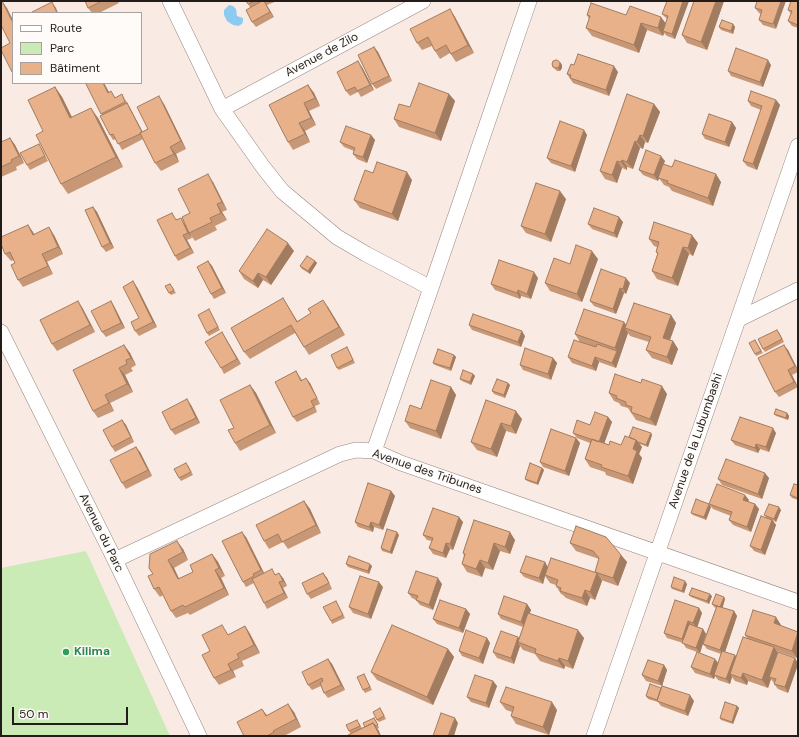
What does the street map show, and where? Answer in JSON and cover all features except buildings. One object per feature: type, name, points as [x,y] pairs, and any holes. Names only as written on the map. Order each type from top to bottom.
[{"type":"street","points":[[170,1],[222,109],[282,191],[337,237],[431,288]]},
{"type":"street","name":"Avenue de Zilo","points":[[222,109],[423,1]]},
{"type":"street","points":[[374,451],[529,1]]},
{"type":"street","name":"Avenue de la Lubumbashi","points":[[594,736],[798,146]]},
{"type":"street","points":[[739,319],[798,290]]},
{"type":"street","name":"Avenue du Parc","points":[[1,332],[115,560],[198,736]]},
{"type":"street","name":"Avenue des Tribunes","points":[[115,560],[340,454],[356,450],[374,451],[401,463],[798,602]]},
{"type":"green space","name":"Kilima","points":[[86,551],[170,736],[1,736],[1,568]]},
{"type":"water","points":[[229,5],[236,9],[237,16],[243,18],[242,24],[238,26],[233,25],[227,21],[224,15],[224,10]]},
{"type":"place","name":"Kilima","points":[[66,652]]}]
